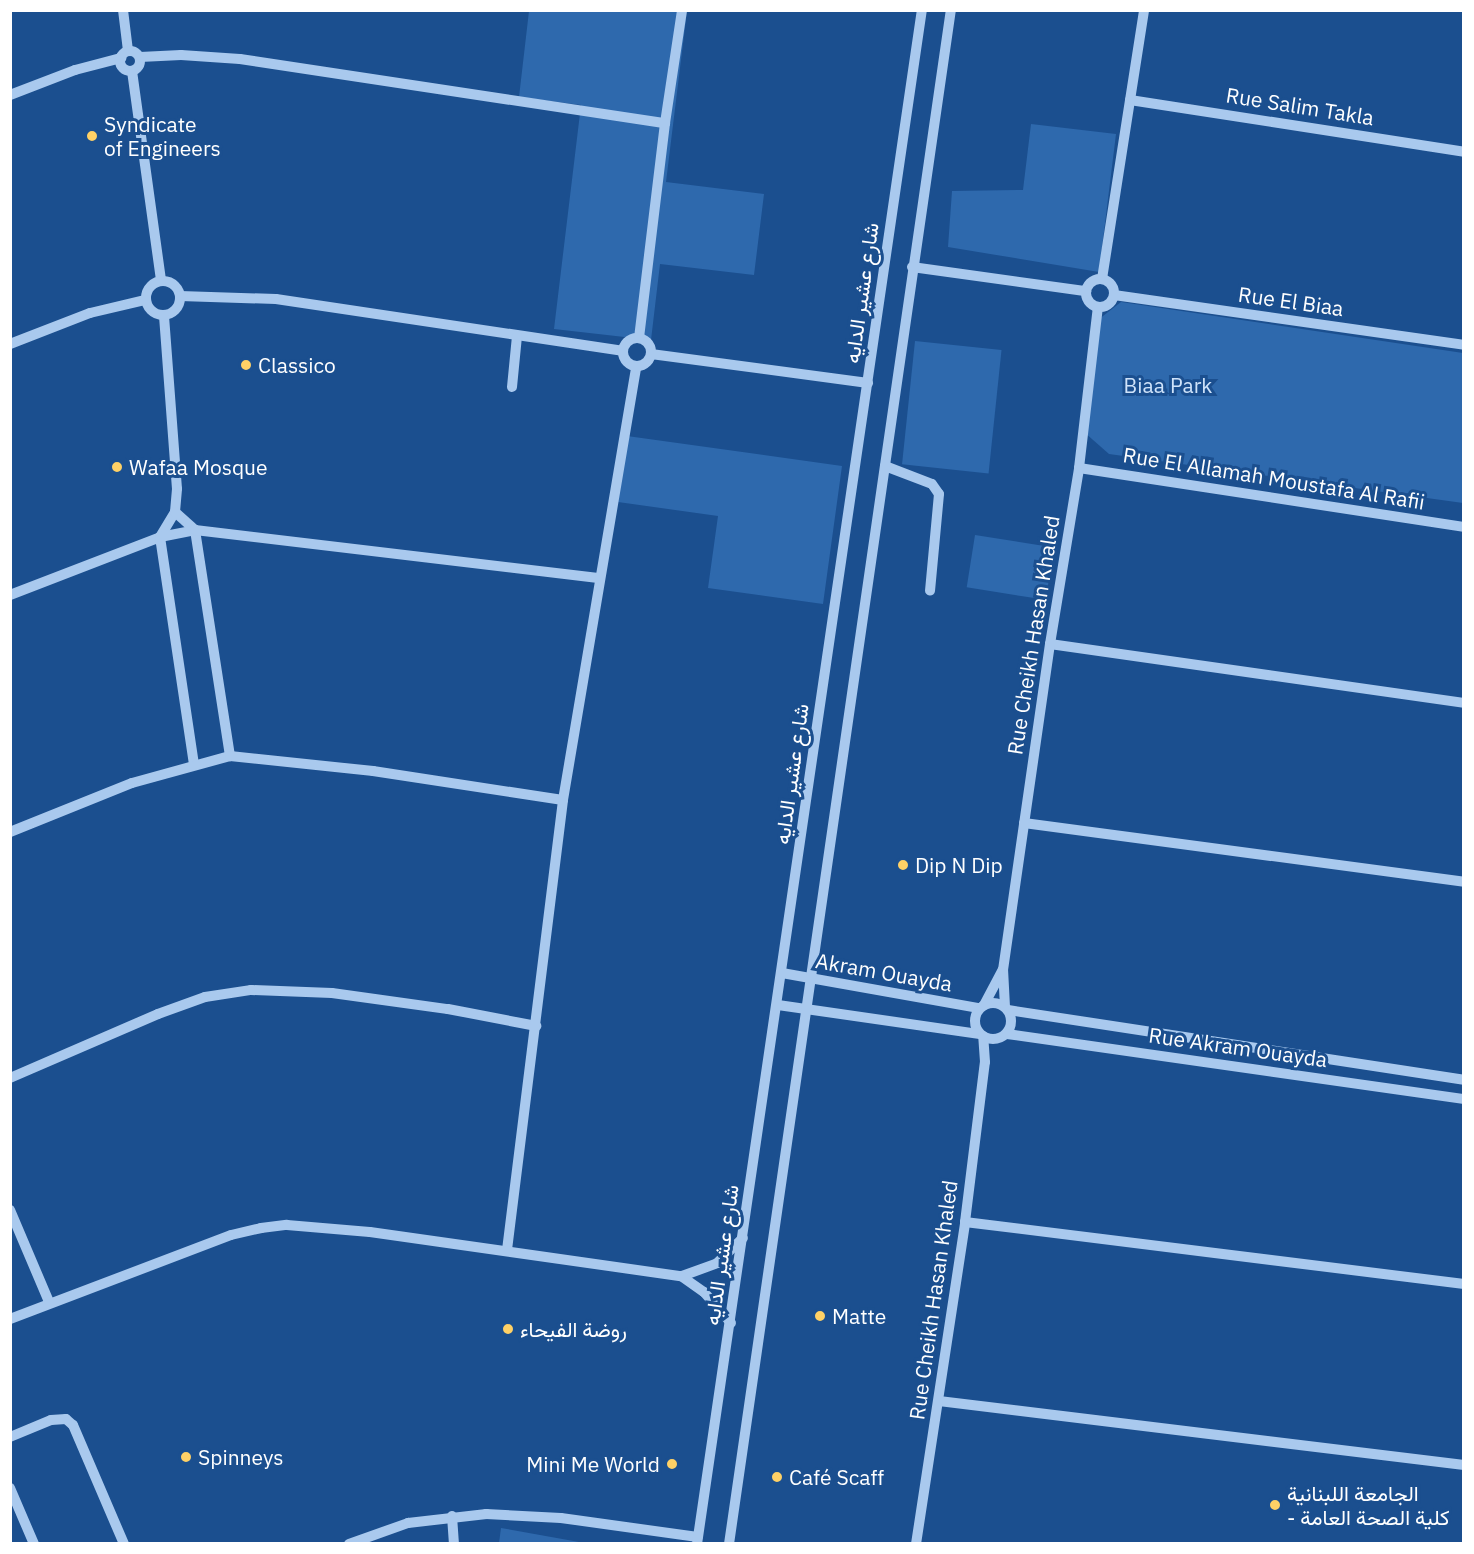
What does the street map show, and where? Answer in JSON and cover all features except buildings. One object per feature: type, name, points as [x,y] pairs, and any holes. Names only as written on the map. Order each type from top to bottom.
[{"type":"street","points":[[123,10],[123,68],[132,71]]},
{"type":"street","points":[[639,338],[664,123],[682,10]]},
{"type":"street","name":"شارع عشير الدايه","points":[[698,1540],[922,10]]},
{"type":"street","points":[[733,1543],[912,267],[951,10]]},
{"type":"street","points":[[1102,279],[1144,10]]},
{"type":"street","points":[[10,95],[75,70],[137,53],[140,63],[132,71]]},
{"type":"street","points":[[140,57],[181,55],[240,59],[664,123]]},
{"type":"street","points":[[132,71],[161,281]]},
{"type":"street","name":"Rue Salim Takla","points":[[1130,100],[1464,152]]},
{"type":"street","points":[[912,267],[1086,291]]},
{"type":"street","points":[[1102,279],[1108,282],[1114,295],[1111,302],[1098,307],[1087,298],[1086,291],[1094,280],[1102,279]]},
{"type":"street","points":[[161,281],[177,288],[180,296],[173,312],[164,316],[148,309],[145,300],[147,291],[152,285],[161,281]]},
{"type":"street","name":"Rue El Biaa","points":[[1114,295],[1464,345]]},
{"type":"street","points":[[180,296],[276,299],[622,351]]},
{"type":"street","points":[[10,344],[90,313],[145,300]]},
{"type":"street","name":"Rue Cheikh Hasan Khaled","points":[[1006,1008],[1003,970],[1050,644],[1079,468],[1098,307]]},
{"type":"street","points":[[164,316],[177,489],[175,512],[160,537],[194,764]]},
{"type":"street","points":[[512,387],[517,336]]},
{"type":"street","points":[[632,338],[639,338],[649,343],[651,354],[649,361],[642,366],[636,366],[625,361],[622,351],[625,344],[632,338]]},
{"type":"street","points":[[651,354],[868,384]]},
{"type":"street","points":[[507,1250],[563,800],[598,578],[636,366]]},
{"type":"street","points":[[885,466],[932,484],[939,494],[930,591]]},
{"type":"street","name":"Rue El Allamah Moustafa Al Rafii","points":[[1079,468],[1464,527]]},
{"type":"street","points":[[175,512],[195,530],[230,756]]},
{"type":"street","points":[[10,595],[160,537],[195,530],[598,578]]},
{"type":"street","points":[[1050,644],[1464,704]]},
{"type":"street","points":[[10,832],[132,783],[194,764],[230,756],[373,771],[563,800]]},
{"type":"street","points":[[1024,823],[1464,882]]},
{"type":"street","name":"Rue Cheikh Hasan Khaled","points":[[982,1007],[1003,970]]},
{"type":"street","name":"Akram Ouayda","points":[[782,973],[982,1007]]},
{"type":"street","points":[[10,1078],[158,1014],[205,997],[251,990],[332,993],[448,1009],[536,1026]]},
{"type":"street","points":[[778,1005],[982,1036],[1004,1036],[1012,1022],[1006,1008],[998,1003],[982,1007],[975,1024],[982,1036]]},
{"type":"street","name":"Rue Akram Ouayda","points":[[1006,1008],[1464,1080]]},
{"type":"street","name":"Rue Cheikh Hasan Khaled","points":[[916,1544],[965,1222],[985,1062],[982,1036]]},
{"type":"street","name":"Rue Cheikh Hasan Khaled","points":[[985,1062],[1004,1036]]},
{"type":"street","name":"Rue Akram Ouayda","points":[[1004,1036],[1464,1099]]},
{"type":"street","points":[[10,1210],[49,1302]]},
{"type":"street","points":[[965,1222],[1464,1284]]},
{"type":"street","points":[[10,1319],[182,1252],[261,1228],[320,1226],[507,1250],[681,1276],[705,1292],[731,1323]]},
{"type":"street","points":[[681,1276],[717,1263],[744,1237]]},
{"type":"street","points":[[939,1401],[1464,1465]]},
{"type":"street","points":[[10,1437],[59,1418],[66,1419],[73,1425],[124,1544]]},
{"type":"street","points":[[10,1488],[34,1544]]},
{"type":"street","points":[[349,1544],[408,1523],[452,1516],[527,1514],[698,1540]]},
{"type":"street","points":[[452,1516],[454,1544]]},
{"type":"green space","points":[[529,11],[687,11],[666,182],[764,194],[754,275],[660,264],[651,340],[554,329],[581,105],[519,97]]},
{"type":"green space","points":[[1031,124],[1116,134],[1099,272],[948,247],[952,191],[1023,190]]},
{"type":"green space","name":"Biaa Park","points":[[1121,302],[1463,353],[1463,503],[1109,454],[1084,432],[1094,323]]},
{"type":"green space","points":[[915,341],[1002,350],[989,473],[902,464]]},
{"type":"green space","points":[[627,436],[842,466],[823,604],[708,588],[718,516],[618,502]]},
{"type":"green space","points":[[975,535],[1054,548],[1046,600],[967,587]]},
{"type":"green space","points":[[501,1528],[579,1542],[579,1543],[499,1543]]},
{"type":"place","name":"Syndicate of Engineers","points":[[92,136]]},
{"type":"place","name":"Classico","points":[[246,365]]},
{"type":"place","name":"Wafaa Mosque","points":[[117,467]]},
{"type":"place","name":"Dip N Dip","points":[[903,865]]},
{"type":"place","name":"Matte","points":[[820,1316]]},
{"type":"place","name":"روضة الفيحاء","points":[[508,1329]]},
{"type":"place","name":"Spinneys","points":[[186,1457]]},
{"type":"place","name":"Mini Me World","points":[[672,1464]]},
{"type":"place","name":"Café Scaff","points":[[777,1477]]},
{"type":"place","name":"الجامعة اللبنانية - كلية الصحة العامة","points":[[1275,1505]]}]
